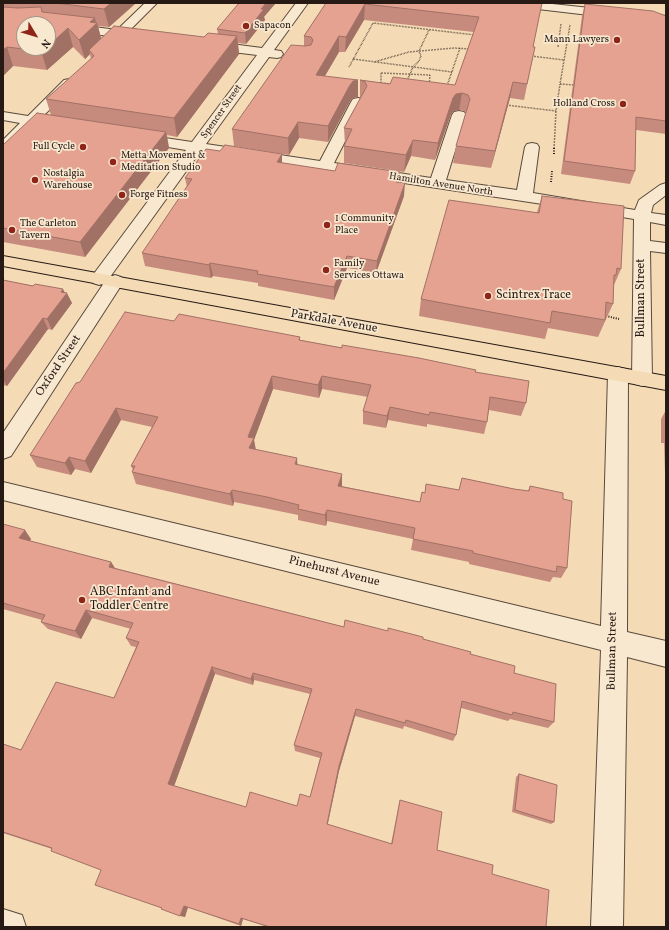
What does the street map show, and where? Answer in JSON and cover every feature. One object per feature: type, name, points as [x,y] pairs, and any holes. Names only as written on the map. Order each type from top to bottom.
[{"type":"main road","name":"Parkdale Avenue","points":[[3,261],[235,305],[666,383]]},
{"type":"street","points":[[102,51],[151,3]]},
{"type":"street","name":"Spencer Street","points":[[107,280],[197,147],[302,3]]},
{"type":"street","points":[[512,3],[666,20]]},
{"type":"street","points":[[56,26],[154,38]]},
{"type":"street","points":[[192,43],[287,55]]},
{"type":"street","points":[[3,148],[75,77]]},
{"type":"street","points":[[324,166],[358,102]]},
{"type":"street","points":[[437,184],[459,115]]},
{"type":"street","points":[[3,116],[74,127]]},
{"type":"street","name":"Hamilton Avenue North","points":[[128,136],[666,220]]},
{"type":"street","points":[[524,197],[532,147]]},
{"type":"street","points":[[642,217],[645,203],[666,188]]},
{"type":"street","name":"Bullman Street","points":[[607,927],[614,641],[630,376],[641,324],[642,217]]},
{"type":"street","points":[[642,244],[666,248]]},
{"type":"street","name":"Oxford Street","points":[[3,450],[107,280]]},
{"type":"street","name":"Pinehurst Avenue","points":[[3,491],[666,654]]},
{"type":"street","points":[[3,925],[10,927]]},
{"type":"path","points":[[558,47],[562,22]]},
{"type":"path","points":[[349,67],[373,23],[481,36]]},
{"type":"path","points":[[554,150],[556,111],[570,24]]},
{"type":"path","points":[[405,86],[413,67],[420,56],[419,51],[429,30]]},
{"type":"path","points":[[445,91],[460,48]]},
{"type":"path","points":[[374,62],[400,54],[419,51],[460,48],[471,50]]},
{"type":"path","points":[[528,56],[564,60]]},
{"type":"path","points":[[353,59],[452,72]]},
{"type":"path","points":[[381,73],[410,74],[430,75],[428,99],[381,96],[381,73]]},
{"type":"path","points":[[381,83],[396,85]]},
{"type":"path","points":[[560,84],[579,85]]},
{"type":"path","points":[[424,88],[430,89]]},
{"type":"path","points":[[399,97],[402,92]]},
{"type":"path","points":[[501,105],[556,111]]},
{"type":"path","points":[[606,316],[626,320]]},
{"type":"building","points":[[55,3],[111,3],[104,9]]},
{"type":"building","points":[[239,3],[266,3],[261,9],[264,9],[245,33],[217,29]]},
{"type":"building","points":[[326,3],[542,3],[527,84],[513,82],[495,151],[456,146],[470,99],[468,95],[462,93],[456,94],[453,98],[438,143],[413,140],[406,155],[344,146],[352,129],[344,128],[367,86],[365,82],[360,80],[390,84],[393,77],[455,85],[479,17],[365,4],[346,37],[339,36],[316,75],[358,80],[353,81],[350,85],[328,126],[298,122],[288,138],[232,129],[291,45],[311,45],[313,40],[311,37],[304,36]]},
{"type":"building","name":"Holland Cross","points":[[585,4],[653,11],[666,16],[666,121],[636,117],[635,171],[564,161]]},
{"type":"building","points":[[3,7],[41,7],[42,12],[95,18],[90,22],[97,23],[79,40],[68,28],[56,39],[56,16],[16,16],[16,48],[7,47],[3,50]]},
{"type":"building","points":[[114,26],[204,37],[208,33],[237,36],[174,118],[46,99],[94,56],[89,50]]},
{"type":"building","points":[[37,113],[166,132],[80,242],[3,228],[3,145]]},
{"type":"building","points":[[225,145],[282,154],[277,162],[335,171],[338,163],[400,172],[396,182],[405,183],[377,261],[347,256],[334,287],[257,274],[258,271],[210,263],[209,265],[142,253],[192,179],[185,178],[206,149],[220,151]]},
{"type":"building","points":[[542,196],[624,206],[621,269],[617,268],[616,275],[614,275],[613,304],[606,302],[605,320],[552,311],[550,323],[421,299],[449,200],[539,213]]},
{"type":"building","points":[[3,280],[33,286],[35,284],[63,289],[61,292],[67,293],[47,319],[43,318],[3,373]]},
{"type":"building","points":[[125,312],[174,321],[179,314],[300,337],[299,340],[342,348],[342,345],[419,358],[476,370],[475,372],[529,381],[526,403],[490,397],[487,422],[430,412],[429,415],[390,407],[387,416],[363,411],[371,385],[322,376],[318,385],[272,376],[248,437],[254,438],[249,448],[297,458],[295,464],[342,474],[338,486],[420,502],[422,492],[425,493],[426,484],[459,490],[462,478],[514,489],[529,491],[530,486],[563,493],[563,499],[572,501],[567,568],[557,566],[556,572],[473,553],[473,551],[413,539],[415,528],[327,510],[325,515],[298,509],[299,505],[267,497],[232,490],[230,494],[132,472],[135,466],[131,466],[158,417],[116,408],[85,461],[69,457],[65,463],[30,455],[76,383],[80,382]]},
{"type":"building","points":[[3,524],[25,530],[19,538],[111,562],[109,567],[344,627],[345,620],[388,631],[388,628],[423,637],[423,639],[471,652],[470,654],[515,666],[514,673],[556,684],[554,722],[513,712],[512,715],[462,701],[456,735],[406,720],[405,723],[356,709],[339,766],[327,824],[392,844],[400,800],[442,812],[437,850],[493,865],[492,874],[549,890],[546,927],[270,927],[241,918],[239,924],[184,906],[180,916],[161,909],[162,908],[95,885],[101,870],[51,851],[52,848],[3,832],[3,744],[21,750],[56,682],[114,698],[139,642],[126,638],[133,623],[86,610],[75,631],[41,622],[45,615],[3,603]],"holes":[[[212,667],[251,679],[253,673],[312,689],[294,745],[322,753],[310,797],[300,794],[297,806],[250,792],[246,807],[168,784]]]},
{"type":"building","points":[[519,774],[557,785],[554,822],[515,810]]},
{"type":"place","name":"Sapacon","points":[[246,26]]},
{"type":"place","name":"Mann Lawyers","points":[[617,40]]},
{"type":"place","name":"Holland Cross","points":[[623,104]]},
{"type":"place","name":"Full Cycle","points":[[83,147]]},
{"type":"place","name":"Metta Movement & Meditation Studio","points":[[113,162]]},
{"type":"place","name":"Nostalgia Warehouse","points":[[35,180]]},
{"type":"place","name":"Forge Fitness","points":[[122,195]]},
{"type":"place","name":"1 Community Place","points":[[327,225]]},
{"type":"place","name":"The Carleton Tavern","points":[[12,230]]},
{"type":"place","name":"Family Services Ottawa","points":[[326,270]]},
{"type":"place","name":"Scintrex Trace","points":[[488,296]]},
{"type":"place","name":"ABC Infant and Toddler Centre","points":[[82,600]]}]
